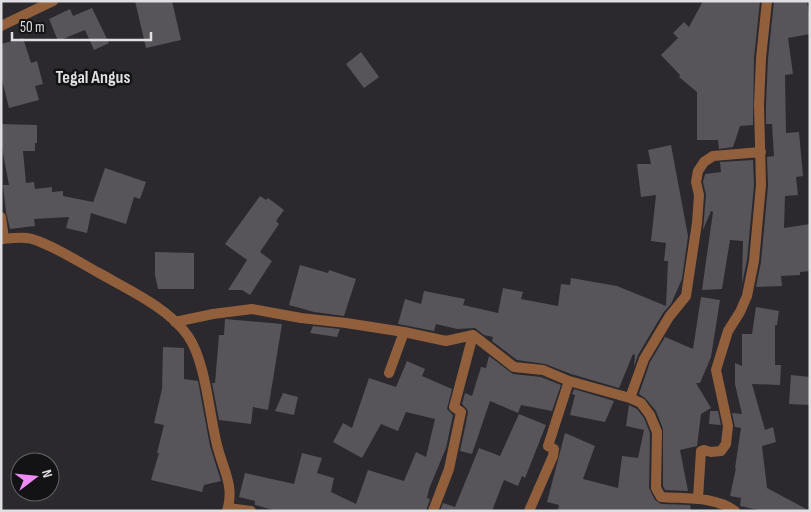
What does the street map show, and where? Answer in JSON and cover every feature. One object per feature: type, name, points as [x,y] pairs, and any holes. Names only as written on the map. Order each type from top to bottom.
[{"type":"street","points":[[1,26],[53,1]]},
{"type":"street","points":[[698,498],[701,451],[721,450],[726,444],[728,426],[716,370],[728,331],[747,296],[754,261],[761,184],[761,58],[767,1]]},
{"type":"street","points":[[630,398],[644,359],[669,317],[686,296],[697,223],[699,195],[696,182],[698,171],[704,162],[713,156],[761,152]]},
{"type":"street","points":[[1,218],[2,239],[22,237],[38,240],[130,290],[158,308],[188,336],[203,376],[217,447],[229,484],[231,498],[227,509],[251,511]]},
{"type":"street","points":[[175,322],[252,309],[302,318],[346,322],[446,341],[473,335]]},
{"type":"street","points":[[389,373],[404,332]]},
{"type":"street","points":[[473,335],[514,367],[542,370],[569,381],[617,396],[630,398],[641,403],[650,415],[658,432],[656,488],[661,496],[698,498],[729,506],[735,511]]},
{"type":"street","points":[[433,511],[449,469],[461,412],[454,407],[473,335]]},
{"type":"street","points":[[529,511],[553,456],[554,449],[548,446],[569,381]]},
{"type":"building","points":[[135,1],[172,1],[181,40],[146,48]]},
{"type":"building","points":[[703,1],[760,1],[754,58],[753,125],[740,126],[733,147],[719,149],[718,140],[697,140],[697,92],[679,77],[680,75],[661,55],[678,38],[673,33],[684,22],[689,27]]},
{"type":"building","points":[[774,1],[807,1],[810,19],[810,34],[788,38],[793,74],[785,75],[786,133],[799,132],[803,176],[796,177],[798,195],[785,196],[784,228],[810,224],[810,271],[800,272],[800,275],[781,276],[782,286],[756,287],[761,262],[768,186],[767,157],[774,156],[772,124],[766,124],[766,105],[768,59]]},
{"type":"building","points":[[92,8],[109,43],[94,50],[85,30],[58,41],[49,19],[70,9],[73,16]]},
{"type":"building","points":[[23,38],[31,63],[37,61],[43,84],[35,86],[39,100],[9,108],[1,76],[1,44]]},
{"type":"building","points":[[361,52],[379,77],[364,88],[346,64]]},
{"type":"building","points":[[1,124],[37,125],[35,151],[23,151],[26,183],[34,182],[35,189],[52,187],[52,192],[63,191],[63,196],[93,203],[105,168],[146,182],[140,199],[134,197],[126,224],[91,213],[87,233],[66,228],[69,217],[34,219],[35,226],[10,229],[3,185],[9,185],[1,143]]},
{"type":"building","points":[[671,145],[688,236],[682,279],[671,304],[663,313],[638,355],[634,367],[635,355],[633,354],[619,388],[545,364],[517,360],[492,341],[493,337],[484,335],[475,328],[457,329],[436,324],[434,331],[398,324],[405,299],[421,304],[424,291],[465,299],[463,305],[498,313],[503,288],[523,292],[521,299],[558,306],[561,284],[570,285],[571,278],[617,286],[666,306],[668,261],[664,261],[666,243],[651,241],[656,195],[641,197],[637,164],[651,164],[648,150]]},
{"type":"building","points":[[753,160],[754,185],[747,260],[742,284],[743,241],[730,240],[722,289],[702,290],[713,212],[711,211],[703,230],[706,195],[703,182],[705,174],[721,172],[720,162]]},
{"type":"building","points":[[260,196],[266,200],[268,198],[284,210],[276,221],[279,224],[260,252],[272,261],[250,295],[242,290],[228,290],[247,260],[225,244]]},
{"type":"building","points":[[155,252],[194,253],[194,289],[158,289],[155,275]]},
{"type":"building","points":[[300,265],[328,273],[329,270],[356,279],[344,316],[314,312],[289,305]]},
{"type":"building","points":[[701,297],[720,300],[711,357],[700,383],[696,383],[711,408],[701,414],[697,446],[680,450],[688,491],[665,490],[663,486],[663,429],[656,411],[639,394],[650,362],[665,337],[693,349]]},
{"type":"building","points":[[756,307],[779,311],[777,325],[775,325],[775,365],[781,365],[780,385],[752,384],[765,430],[773,427],[776,442],[762,446],[767,488],[810,511],[763,511],[740,506],[741,498],[730,496],[741,428],[735,427],[732,413],[742,414],[735,384],[735,363],[742,366],[742,334],[752,334]]},
{"type":"building","points":[[225,319],[282,324],[268,410],[253,407],[251,424],[219,420],[212,383],[215,383],[219,335],[224,335]]},
{"type":"building","points":[[313,326],[340,329],[337,337],[310,333]]},
{"type":"building","points":[[163,347],[184,348],[184,379],[198,381],[210,446],[221,481],[204,485],[202,492],[151,480],[159,453],[157,453],[164,425],[154,423],[162,389]]},
{"type":"building","points":[[489,356],[513,374],[541,377],[561,385],[552,411],[521,405],[518,413],[490,401],[472,454],[460,451],[468,413],[462,404],[465,393],[472,396],[481,367],[486,368]]},
{"type":"building","points":[[407,361],[425,369],[422,376],[452,389],[447,409],[453,415],[446,448],[429,489],[427,498],[430,499],[426,511],[277,511],[255,505],[255,501],[239,497],[245,473],[294,484],[302,453],[322,458],[317,473],[334,478],[331,492],[356,504],[368,470],[404,481],[416,452],[426,457],[435,419],[406,412],[398,431],[381,424],[362,458],[333,442],[343,423],[352,428],[369,378],[396,387]]},
{"type":"building","points":[[791,375],[810,377],[810,405],[789,404]]},
{"type":"building","points":[[574,389],[614,401],[605,422],[570,415],[575,395],[572,394]]},
{"type":"building","points":[[283,393],[298,397],[294,415],[275,411]]},
{"type":"building","points":[[629,405],[637,409],[644,418],[650,433],[649,488],[655,500],[661,504],[690,505],[691,511],[558,511],[559,505],[547,502],[565,433],[595,446],[583,479],[618,488],[622,456],[638,458],[644,430],[626,426]]},
{"type":"building","points":[[710,411],[718,411],[721,425],[709,424]]},
{"type":"building","points":[[519,414],[546,425],[525,478],[522,476],[518,486],[504,480],[492,511],[440,511],[443,503],[455,507],[479,448],[500,456]]},
{"type":"district","name":"Tegal Angus","points":[[93,77]]}]
